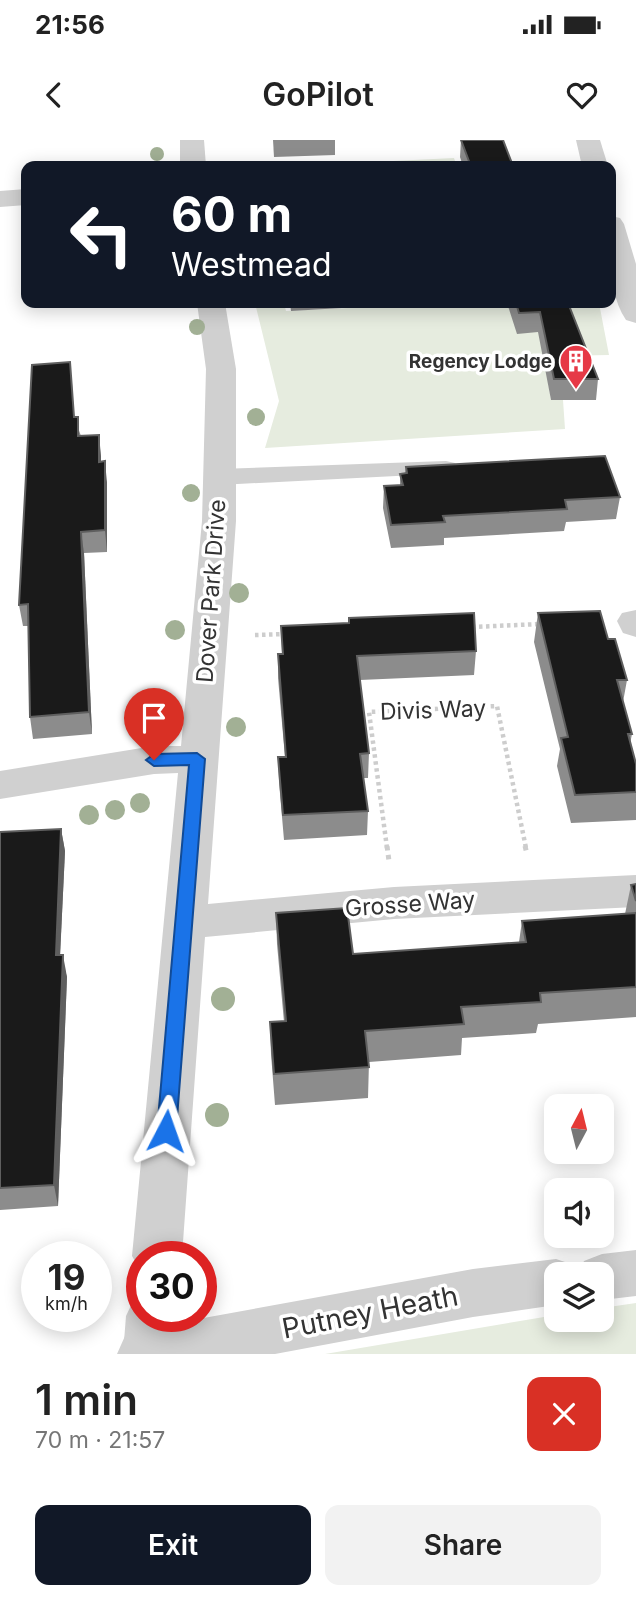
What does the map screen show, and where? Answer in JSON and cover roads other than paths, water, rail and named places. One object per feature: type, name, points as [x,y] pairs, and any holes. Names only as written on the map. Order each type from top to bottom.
[{"type":"street","points":[[192,140],[194,161]]},
{"type":"street","points":[[588,140],[594,161]]},
{"type":"street","points":[[0,199],[21,197]]},
{"type":"street","points":[[616,242],[636,314]]},
{"type":"street","name":"Dover Park Drive","points":[[158,1241],[219,521],[221,369],[212,308]]},
{"type":"street","points":[[0,785],[154,760],[197,759]]},
{"type":"street","name":"Grosse Way","points":[[184,923],[394,903],[636,891]]},
{"type":"street","points":[[614,1276],[636,1273]]},
{"type":"street","name":"Putney Heath","points":[[148,1341],[544,1284]]},
{"type":"lane","points":[[219,477],[467,467]]},
{"type":"place","name":"Regency Lodge","points":[[576,391]]}]
